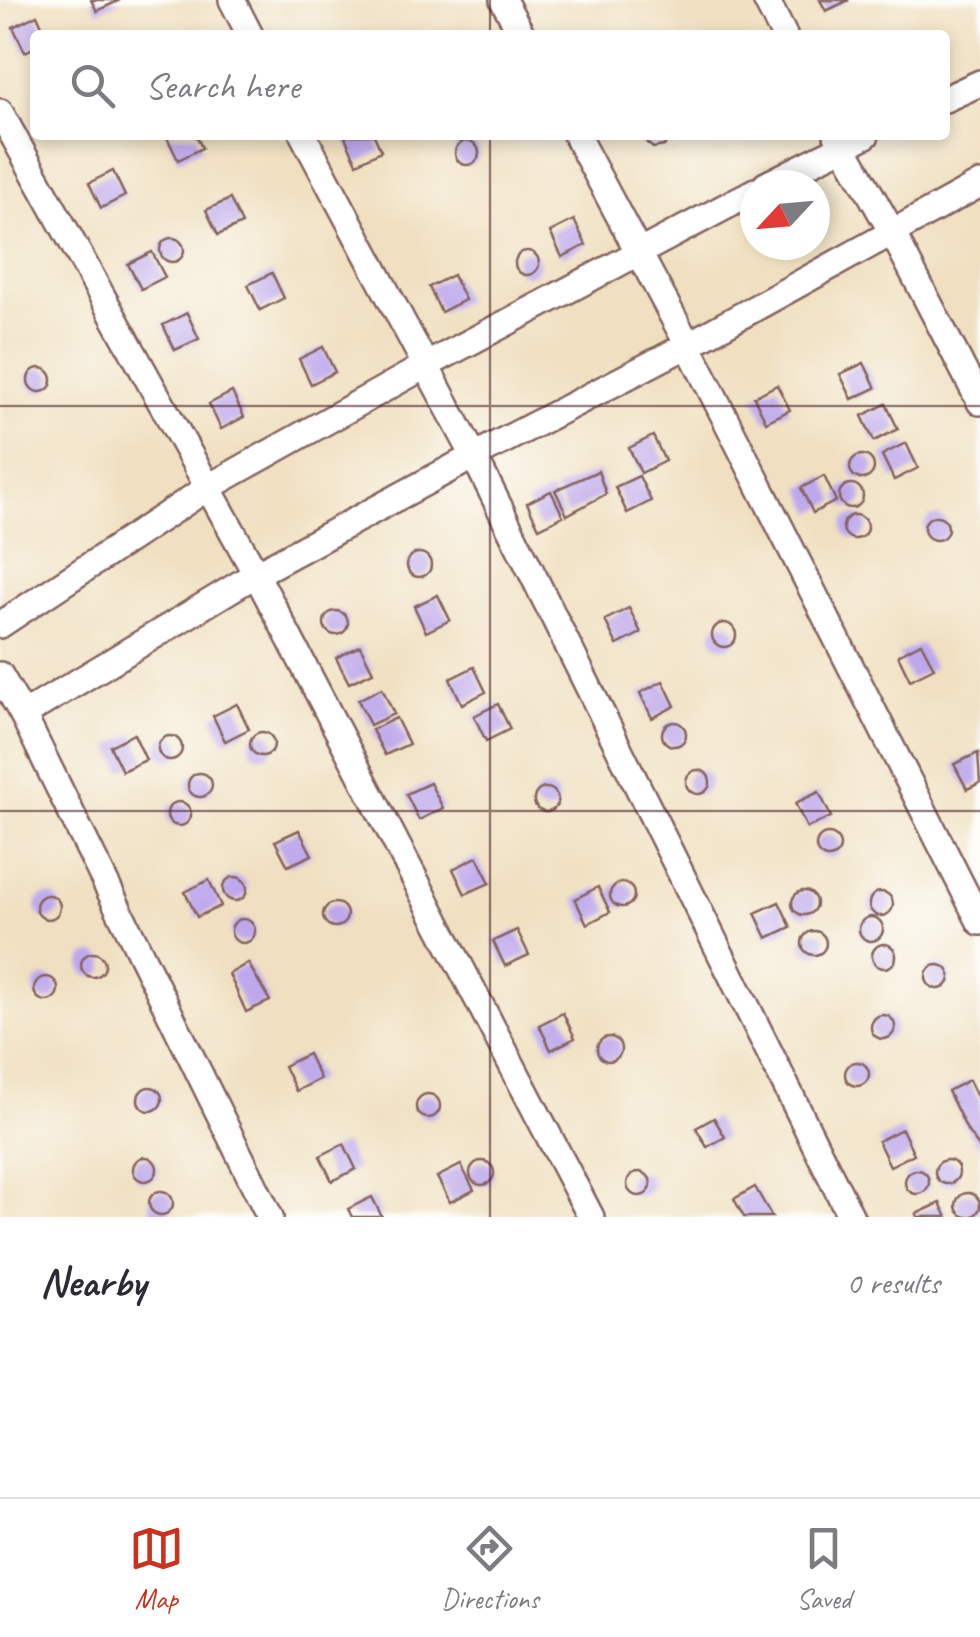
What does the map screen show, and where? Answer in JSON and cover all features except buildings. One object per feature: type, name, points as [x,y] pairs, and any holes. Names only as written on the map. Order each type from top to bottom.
[{"type":"street","points":[[232,0],[247,30]]},
{"type":"street","points":[[503,0],[519,30]]},
{"type":"street","points":[[766,0],[781,30]]},
{"type":"street","points":[[950,97],[980,83]]},
{"type":"street","points":[[0,112],[256,574],[591,1217]]},
{"type":"street","points":[[306,140],[474,456],[852,1217]]},
{"type":"street","points":[[579,140],[688,345],[980,922]]},
{"type":"street","points":[[793,170],[846,140]]},
{"type":"street","points":[[848,140],[980,402]]},
{"type":"street","points":[[23,715],[256,574],[688,345],[980,184]]},
{"type":"street","points":[[0,625],[207,488],[425,366],[740,199]]},
{"type":"street","points":[[0,676],[23,715],[270,1217]]}]
